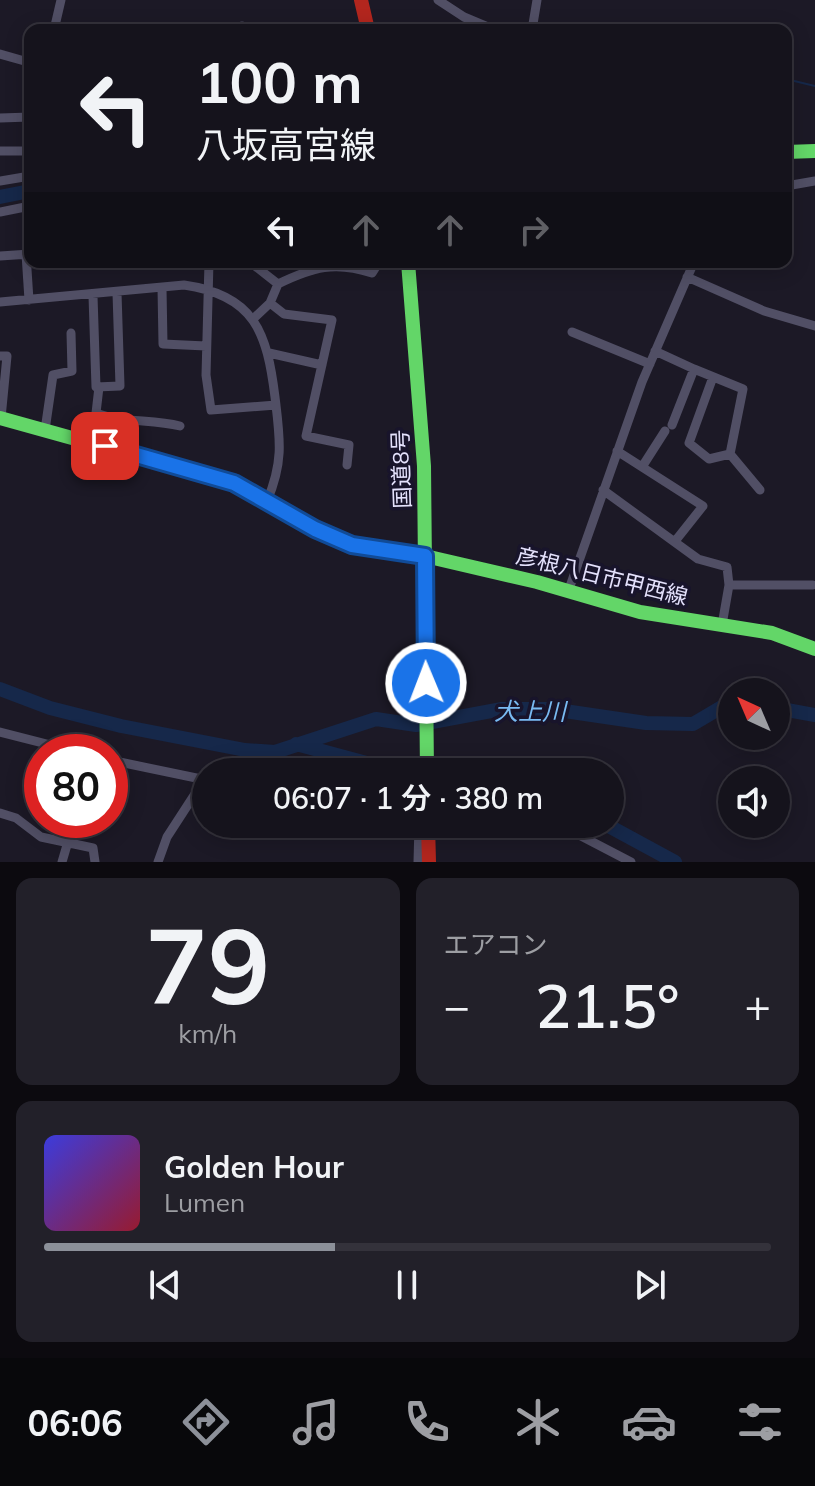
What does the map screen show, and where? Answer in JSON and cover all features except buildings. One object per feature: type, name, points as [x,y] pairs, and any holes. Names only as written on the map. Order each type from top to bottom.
[{"type":"main road","points":[[361,0],[367,24]]},
{"type":"main road","points":[[792,152],[815,151]]},
{"type":"main road","name":"国道8号","points":[[409,268],[418,355],[425,556],[427,758]]},
{"type":"main road","name":"彦根八日市甲西線","points":[[1,418],[208,475],[267,501],[315,529],[352,545],[425,556],[640,612],[772,633],[815,649]]},
{"type":"main road","points":[[428,838],[429,862]]},
{"type":"street","points":[[55,24],[61,0]]},
{"type":"street","points":[[438,0],[481,24]]},
{"type":"street","points":[[533,24],[537,0]]},
{"type":"street","points":[[0,54],[24,61]]},
{"type":"street","points":[[0,118],[24,117]]},
{"type":"street","points":[[0,151],[24,151]]},
{"type":"street","points":[[0,181],[24,177]]},
{"type":"street","points":[[792,185],[815,181]]},
{"type":"street","points":[[0,212],[24,207]]},
{"type":"street","points":[[0,256],[24,254]]},
{"type":"street","points":[[28,268],[29,300]]},
{"type":"street","points":[[209,268],[206,346],[211,410],[276,405]]},
{"type":"street","points":[[258,268],[278,284]]},
{"type":"street","points":[[253,319],[270,303],[278,284],[327,268]]},
{"type":"street","points":[[358,268],[372,273],[375,268]]},
{"type":"street","points":[[568,592],[650,364],[691,268]]},
{"type":"street","points":[[687,277],[764,311],[815,326]]},
{"type":"street","points":[[0,302],[93,296],[184,285],[207,288],[230,297],[253,319],[269,353],[281,457],[267,501]]},
{"type":"street","points":[[162,288],[163,344],[206,346]]},
{"type":"street","points":[[93,296],[96,387],[120,386],[117,293]]},
{"type":"street","points":[[270,303],[284,314],[332,320],[306,436],[349,445],[347,465]]},
{"type":"street","points":[[572,332],[650,364]]},
{"type":"street","points":[[45,430],[53,375],[72,371],[71,333]]},
{"type":"street","points":[[655,351],[743,389],[730,454]]},
{"type":"street","points":[[269,353],[322,365]]},
{"type":"street","points":[[0,356],[7,356],[1,418]]},
{"type":"street","points":[[642,467],[668,428],[694,369]]},
{"type":"street","points":[[713,377],[689,443],[709,459],[730,454]]},
{"type":"street","points":[[99,387],[96,413],[110,418],[155,419],[180,426]]},
{"type":"street","points":[[617,451],[703,506],[676,540]]},
{"type":"street","points":[[730,454],[760,490]]},
{"type":"street","points":[[603,490],[676,540],[698,559],[727,567],[729,585],[722,625]]},
{"type":"street","points":[[729,585],[813,585]]},
{"type":"street","points":[[0,732],[24,738]]},
{"type":"street","points":[[128,764],[192,777]]},
{"type":"street","points":[[158,862],[167,837],[192,800]]},
{"type":"street","points":[[0,813],[16,818],[41,837],[67,845],[93,848],[95,862]]},
{"type":"street","points":[[418,862],[419,838]]},
{"type":"street","points":[[585,838],[631,862]]},
{"type":"street","points":[[62,862],[67,845]]},
{"type":"waterway","points":[[792,80],[815,86]]},
{"type":"waterway","points":[[0,197],[24,192]]},
{"type":"waterway","name":"犬上川","points":[[0,689],[50,708],[121,726],[245,750],[275,752],[376,719],[416,725],[502,709],[551,709],[646,723],[693,724],[718,709]]},
{"type":"waterway","name":"犬上川","points":[[790,711],[815,715]]},
{"type":"waterway","points":[[296,744],[348,758]]},
{"type":"waterway","points":[[624,834],[675,862]]},
{"type":"traffic: fast","points":[[792,152],[815,151]]},
{"type":"traffic: fast","points":[[408,268],[424,466],[427,758]]},
{"type":"traffic: fast","points":[[0,418],[234,483],[315,529],[352,545],[425,556]]},
{"type":"traffic: fast","points":[[425,556],[537,582],[640,612],[772,633],[815,649]]},
{"type":"traffic: jam","points":[[361,0],[367,24]]},
{"type":"traffic: jam","points":[[428,838],[429,862]]},
{"type":"route","points":[[105,446],[234,483],[315,529],[352,545],[385,553],[425,556],[426,683]]}]
